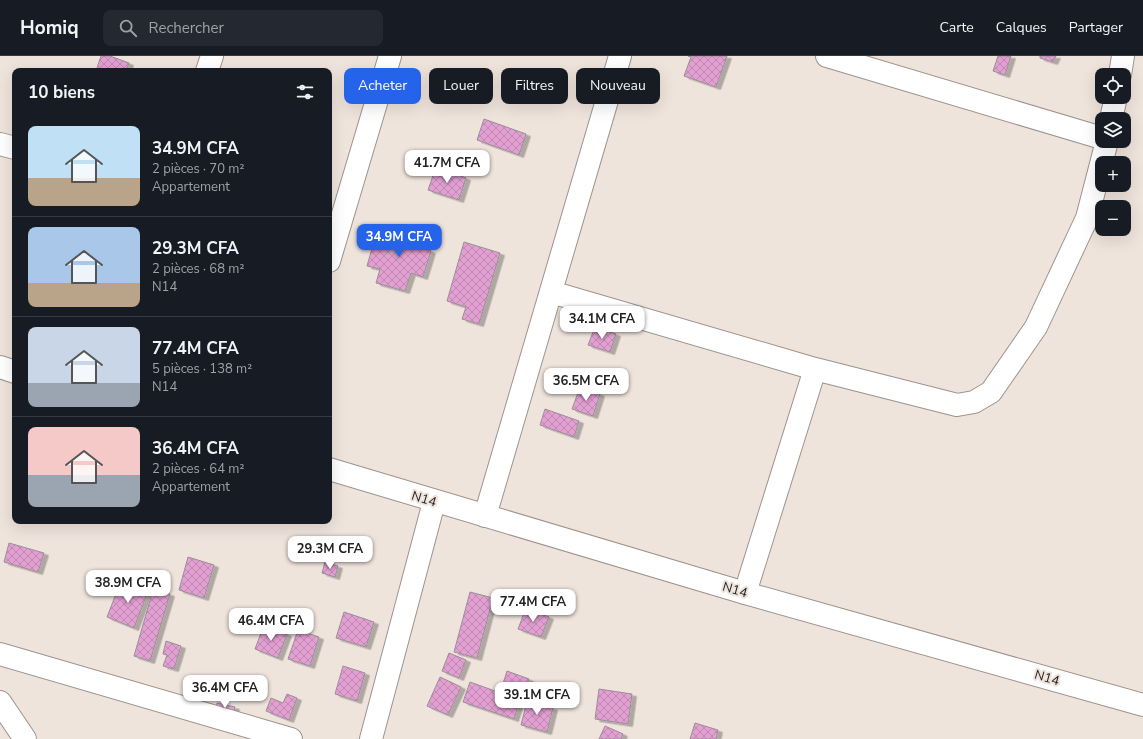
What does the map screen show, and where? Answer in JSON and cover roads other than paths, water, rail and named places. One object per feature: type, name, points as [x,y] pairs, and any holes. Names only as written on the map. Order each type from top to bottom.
[{"type":"street","points":[[208,68],[212,56]]},
{"type":"street","points":[[333,230],[390,56]]},
{"type":"street","points":[[486,516],[620,56]]},
{"type":"street","points":[[827,56],[1095,136]]},
{"type":"street","points":[[1121,68],[1123,56]]},
{"type":"street","points":[[0,144],[12,147]]},
{"type":"street","points":[[551,292],[815,368],[957,405],[974,402],[991,392],[1036,327],[1087,218],[1105,148]]},
{"type":"street","points":[[0,367],[12,371]]},
{"type":"street","points":[[745,593],[815,368]]},
{"type":"street","name":"N14","points":[[332,471],[745,593],[1143,705]]},
{"type":"street","points":[[371,739],[434,502]]},
{"type":"street","points":[[0,654],[291,739]]},
{"type":"street","points":[[0,702],[25,739]]}]
